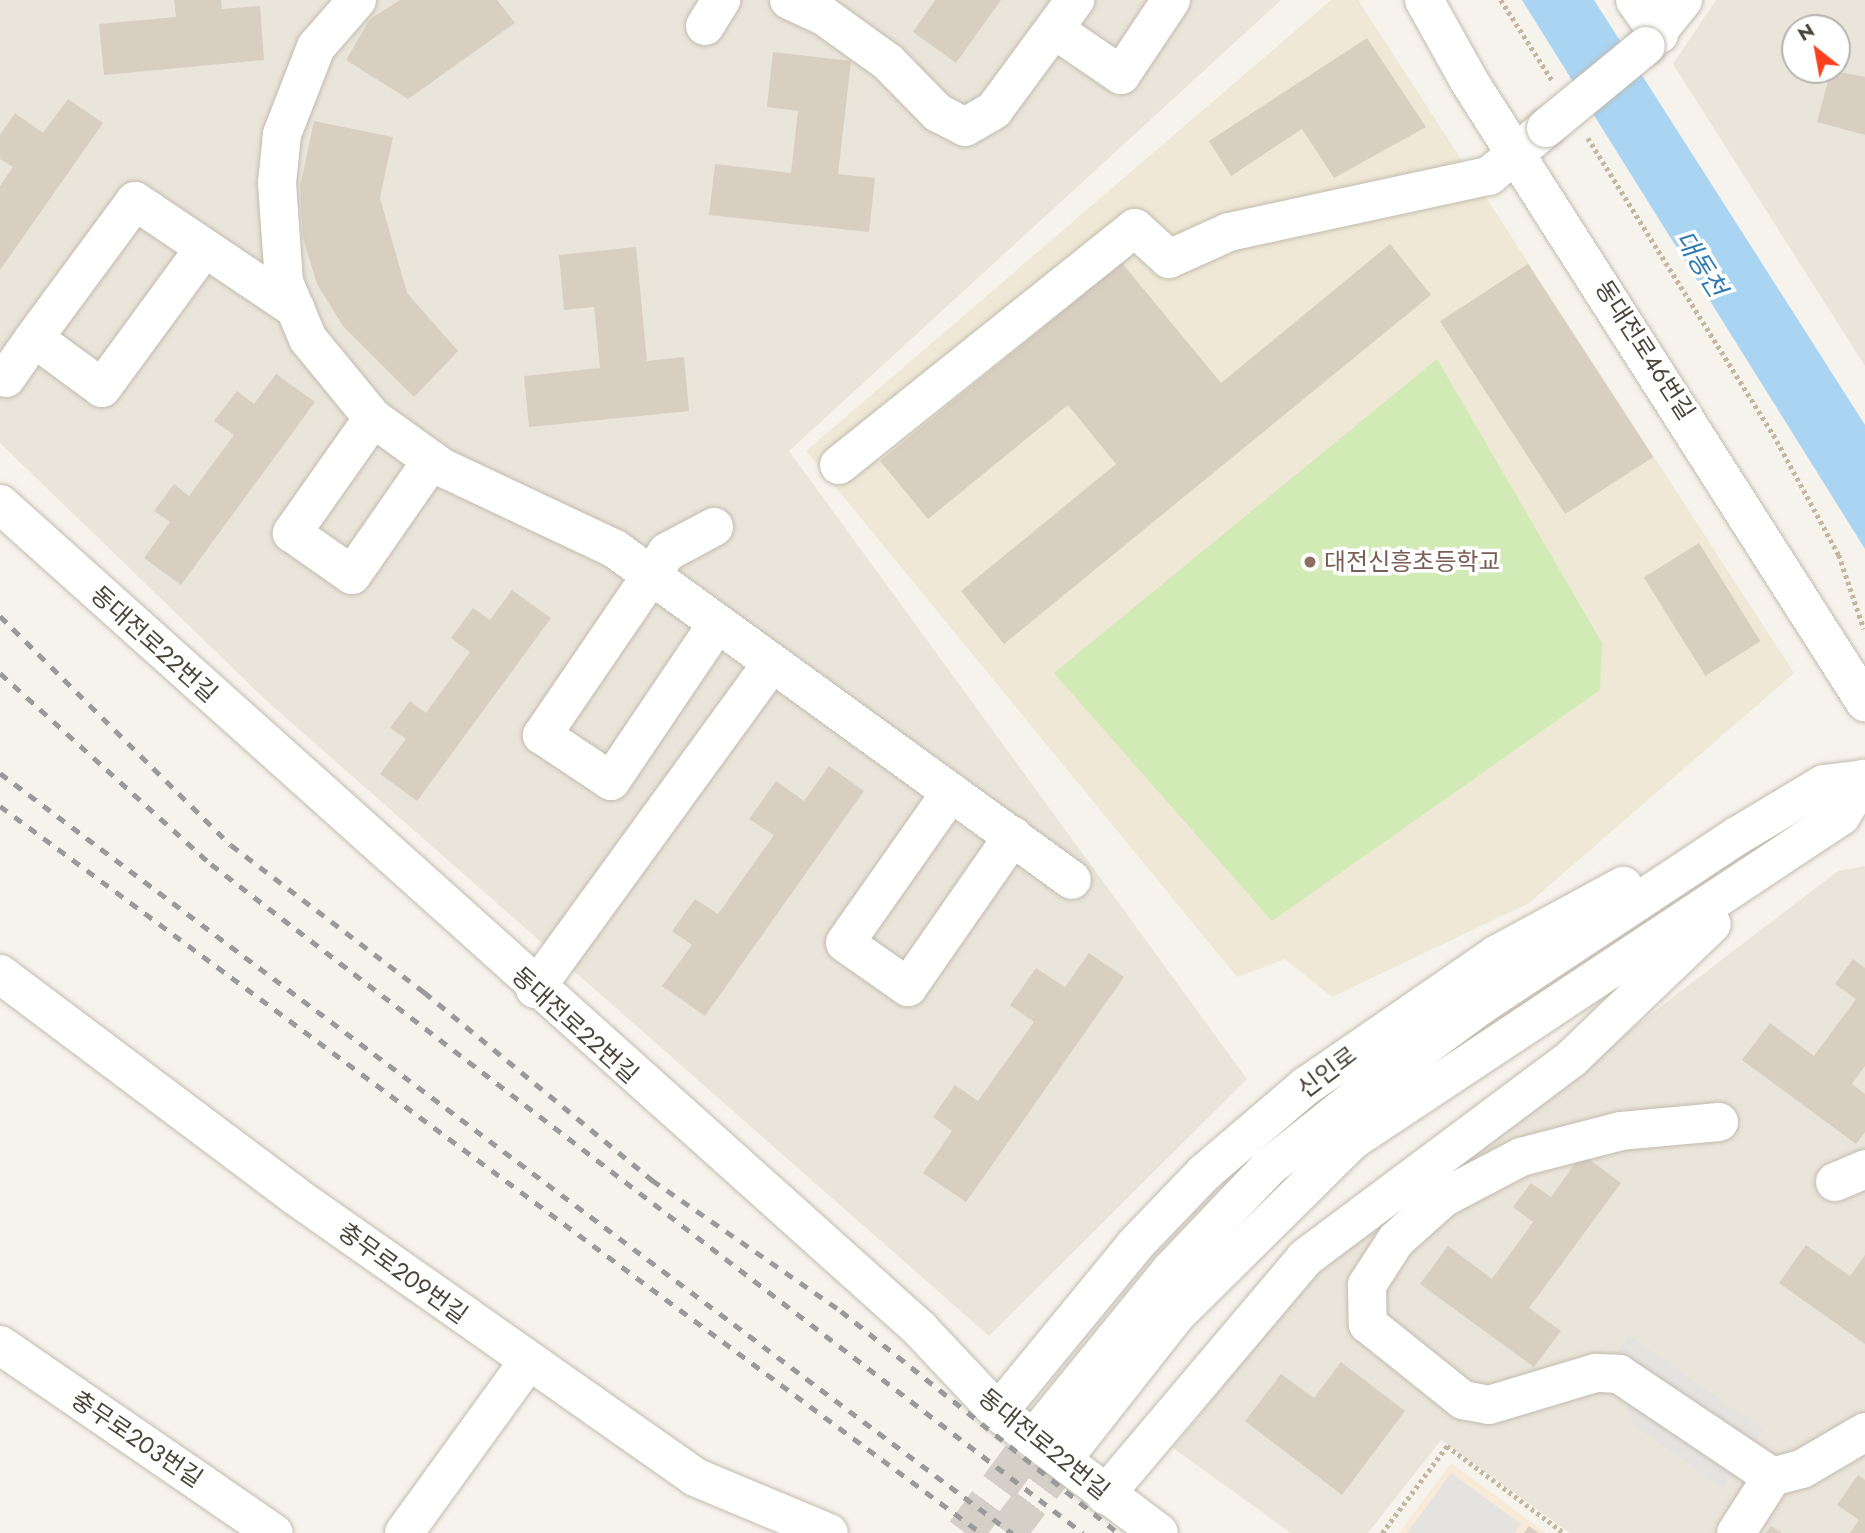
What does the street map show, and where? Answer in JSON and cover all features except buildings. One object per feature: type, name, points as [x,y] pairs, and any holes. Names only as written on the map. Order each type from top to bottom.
[{"type":"street","points":[[357,0],[316,47],[282,134],[278,234],[284,282],[308,339],[373,418],[432,460],[559,518],[650,575],[1072,880]]},
{"type":"street","points":[[789,0],[867,47],[938,113],[965,127],[994,110],[1065,15],[1121,75],[1171,0]]},
{"type":"street","name":"동대전로46번길","points":[[1424,0],[1516,153],[1838,653],[1865,702]]},
{"type":"street","points":[[1635,0],[1652,40]]},
{"type":"street","points":[[839,465],[1135,228],[1169,260],[1229,232],[1489,176],[1652,40],[1683,0]]},
{"type":"street","points":[[6,378],[135,201],[203,250],[296,309]]},
{"type":"street","points":[[34,338],[102,388],[203,250]]},
{"type":"street","points":[[373,418],[292,533],[352,575],[432,460]]},
{"type":"street","name":"동대전로22번길","points":[[0,504],[535,989],[920,1329],[998,1412],[1159,1533]]},
{"type":"street","points":[[714,527],[682,539],[650,575],[542,735],[611,781],[717,624]]},
{"type":"street","points":[[535,989],[772,663]]},
{"type":"street","name":"신인로","points":[[1865,779],[1841,816],[1353,1140],[1057,1437],[1163,1279],[1269,1167],[1480,1006],[1737,836],[1824,784],[1865,779]]},
{"type":"street","points":[[951,792],[845,943],[908,987],[1013,836]]},
{"type":"street","name":"신인로","points":[[998,1412],[1135,1245],[1204,1173],[1306,1086],[1496,955],[1593,901],[1737,836]]},
{"type":"street","name":"신인로","points":[[1105,1495],[1305,1258],[1571,1059],[1768,863]]},
{"type":"street","name":"충무로209번길","points":[[0,974],[528,1362],[695,1477],[829,1533]]},
{"type":"street","points":[[1719,1122],[1621,1131],[1521,1157],[1443,1198],[1396,1240],[1367,1285],[1368,1324],[1463,1400],[1489,1405],[1596,1373],[1619,1374],[1772,1477]]},
{"type":"street","name":"충무로203번길","points":[[0,1345],[274,1533]]},
{"type":"street","points":[[404,1533],[528,1362]]},
{"type":"street","points":[[1736,1533],[1772,1477],[1802,1469],[1865,1432]]},
{"type":"path","points":[[1501,0],[1563,116],[1777,441],[1839,555],[1864,630],[1838,653]]},
{"type":"path","points":[[1382,1533],[1447,1446],[1564,1533]]},
{"type":"shaded area","points":[[0,0],[1281,0],[789,451],[1247,1079],[989,1336],[268,702],[0,443]]},
{"type":"shaded area","name":"대전신흥초등학교","points":[[1331,0],[1358,0],[1794,673],[1529,903],[1332,997],[1285,959],[1237,977],[806,451]]},
{"type":"shaded area","points":[[1716,0],[1865,0],[1865,366],[1673,64]]},
{"type":"shaded area","points":[[1865,866],[1865,1533],[1570,1533],[1441,1440],[1368,1533],[1291,1533],[1173,1448],[1299,1292],[1367,1231],[1838,871]]},
{"type":"shaded area","points":[[1629,1335],[1764,1430],[1723,1488],[1633,1425],[1612,1360]]},
{"type":"shaded area","points":[[1451,1463],[1546,1533],[1399,1533]]},
{"type":"shaded area","points":[[1451,1473],[1521,1524],[1515,1533],[1407,1533]]},
{"type":"green space","points":[[1437,359],[1602,643],[1600,690],[1272,921],[1054,673]]},
{"type":"water","name":"대동천","points":[[1522,0],[1594,0],[1865,425],[1865,549]]},
{"type":"tunnel","points":[[965,1533],[1042,1428]]},
{"type":"tunnel","points":[[1007,1533],[1073,1446]]},
{"type":"railway","points":[[0,616],[231,845],[424,992],[652,1180],[841,1311],[1118,1533]]},
{"type":"railway","points":[[0,673],[211,864],[1083,1533]]},
{"type":"railway","points":[[0,773],[1012,1533]]},
{"type":"railway","points":[[0,806],[981,1533]]},
{"type":"place","name":"대전신흥초등학교","points":[[1310,562]]}]
